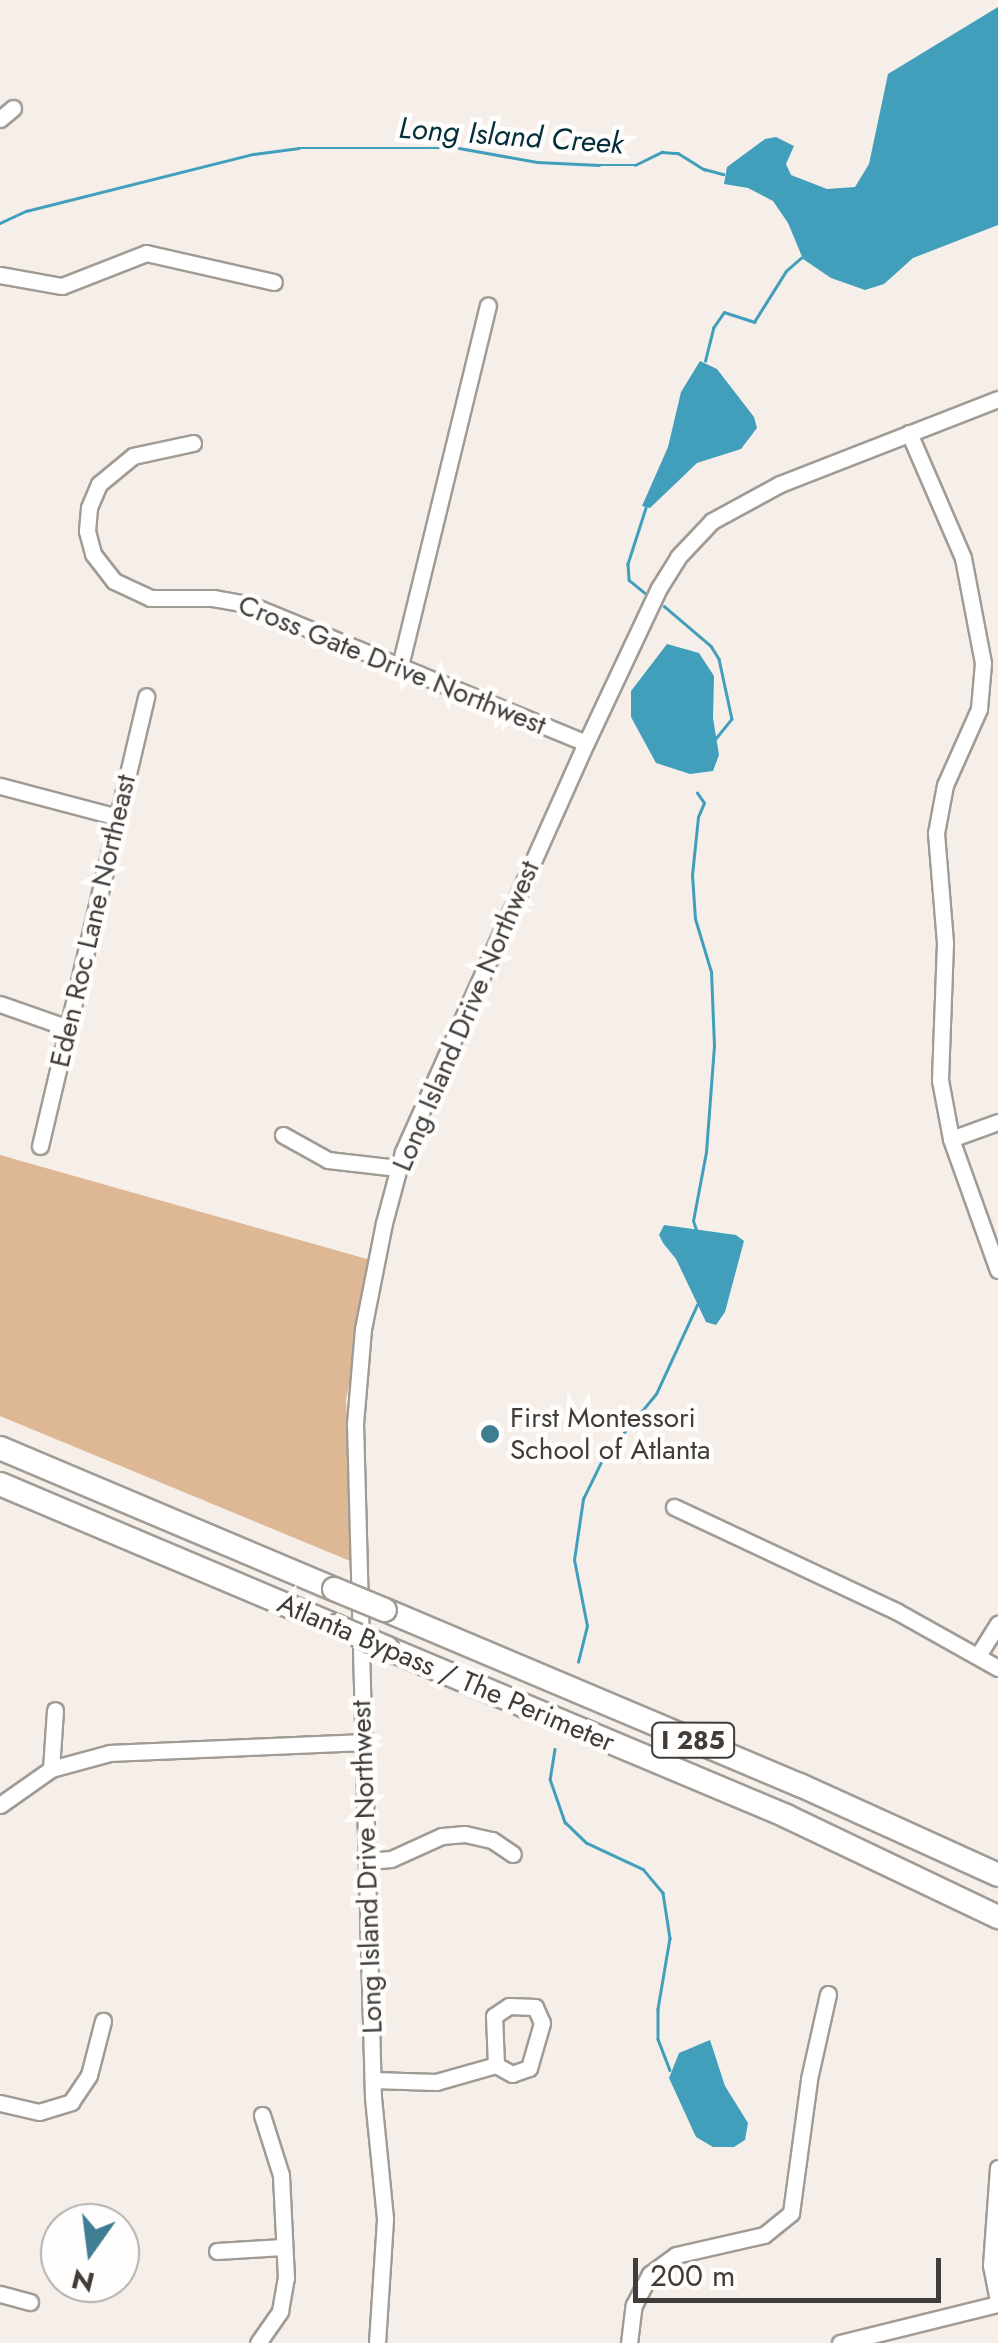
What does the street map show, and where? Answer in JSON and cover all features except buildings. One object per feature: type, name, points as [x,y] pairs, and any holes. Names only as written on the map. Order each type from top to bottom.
[{"type":"highway","name":"Atlanta Bypass / The Perimeter","points":[[0,1448],[800,1785],[998,1876]]},
{"type":"highway","name":"Atlanta Bypass / The Perimeter","points":[[0,1484],[786,1816],[998,1917]]},
{"type":"highway","points":[[0,1500],[115,1546],[214,1575]]},
{"type":"street","points":[[0,275],[62,286],[125,258],[146,253],[274,282]]},
{"type":"street","points":[[400,666],[488,306]]},
{"type":"street","name":"Long Island Drive Northwest","points":[[377,2343],[385,2218],[373,2080],[356,1389],[374,1275],[398,1168],[659,588],[699,532],[726,512],[780,484],[998,398]]},
{"type":"street","points":[[909,434],[963,558],[983,662],[979,709],[946,786],[936,834],[945,944],[940,1080],[951,1139],[998,1270]]},
{"type":"street","name":"Cross Gate Drive Northwest","points":[[193,443],[133,456],[99,484],[89,508],[87,531],[93,554],[106,573],[126,589],[150,598],[213,598],[251,604],[586,743]]},
{"type":"street","name":"Eden Roc Lane Northeast","points":[[40,1146],[146,696]]},
{"type":"street","points":[[0,786],[117,817]]},
{"type":"street","points":[[0,1004],[68,1028]]},
{"type":"street","points":[[951,1139],[998,1122]]},
{"type":"street","points":[[283,1135],[328,1160],[398,1168]]},
{"type":"street","points":[[674,1508],[979,1654],[998,1668]]},
{"type":"street","points":[[979,1654],[998,1624]]},
{"type":"street","points":[[51,1770],[54,1710]]},
{"type":"street","points":[[0,1804],[51,1770],[131,1750],[364,1742]]},
{"type":"street","points":[[368,1862],[391,1859],[442,1836],[465,1834],[492,1840],[514,1854]]},
{"type":"street","points":[[629,2343],[634,2305],[650,2274],[676,2255],[764,2235],[791,2213],[809,2079],[828,1994]]},
{"type":"street","points":[[373,2080],[436,2082],[496,2065],[512,2074],[529,2068],[542,2024],[536,2007],[510,2006],[494,2016],[496,2065]]},
{"type":"street","points":[[0,2103],[39,2112],[70,2102],[89,2075],[103,2021]]},
{"type":"street","points":[[258,2343],[273,2327],[285,2294],[281,2175],[262,2115]]},
{"type":"street","points":[[840,2343],[884,2337],[998,2303],[992,2265],[998,2168]]},
{"type":"street","points":[[216,2251],[283,2247]]},
{"type":"street","points":[[0,2294],[30,2302]]},
{"type":"shaded area","points":[[0,1155],[374,1261],[346,1400],[355,1563],[0,1416]]},
{"type":"water","points":[[998,7],[998,225],[913,258],[884,284],[865,290],[831,278],[803,259],[788,223],[773,201],[748,188],[724,184],[727,167],[765,139],[776,137],[794,146],[786,164],[791,175],[827,189],[855,187],[869,164],[888,74]]},
{"type":"water","points":[[700,361],[717,369],[754,417],[757,428],[741,449],[697,463],[650,508],[642,506],[668,447],[681,392]]},
{"type":"water","points":[[667,644],[699,653],[714,676],[713,718],[719,755],[713,771],[690,774],[656,763],[631,717],[631,691]]},
{"type":"water","points":[[664,1225],[736,1235],[744,1241],[725,1312],[716,1325],[706,1322],[676,1259],[663,1243],[659,1235]]},
{"type":"water","points":[[710,2040],[725,2086],[748,2123],[745,2140],[734,2147],[713,2147],[696,2137],[669,2078],[679,2053]]},
{"type":"waterway","name":"Long Island Creek","points":[[0,223],[26,211],[253,154],[299,148],[459,148],[537,162],[599,165],[635,165],[662,152],[678,153],[704,169],[723,174]]},
{"type":"waterway","points":[[705,361],[713,328],[724,312],[754,322],[786,271],[801,258]]},
{"type":"waterway","points":[[646,508],[628,564],[629,580],[646,594]]},
{"type":"waterway","points":[[664,606],[711,646],[719,659],[732,719],[714,741]]},
{"type":"waterway","points":[[696,1230],[693,1221],[706,1152],[714,1046],[711,972],[695,919],[692,875],[698,817],[704,803],[697,793]]},
{"type":"waterway","points":[[578,1662],[587,1626],[574,1560],[583,1499],[603,1458],[656,1394],[697,1305]]},
{"type":"waterway","points":[[555,1749],[550,1779],[565,1822],[587,1843],[643,1869],[663,1893],[670,1938],[658,2009],[658,2039],[670,2070]]},
{"type":"place","name":"First Montessori School of Atlanta","points":[[490,1434]]}]
